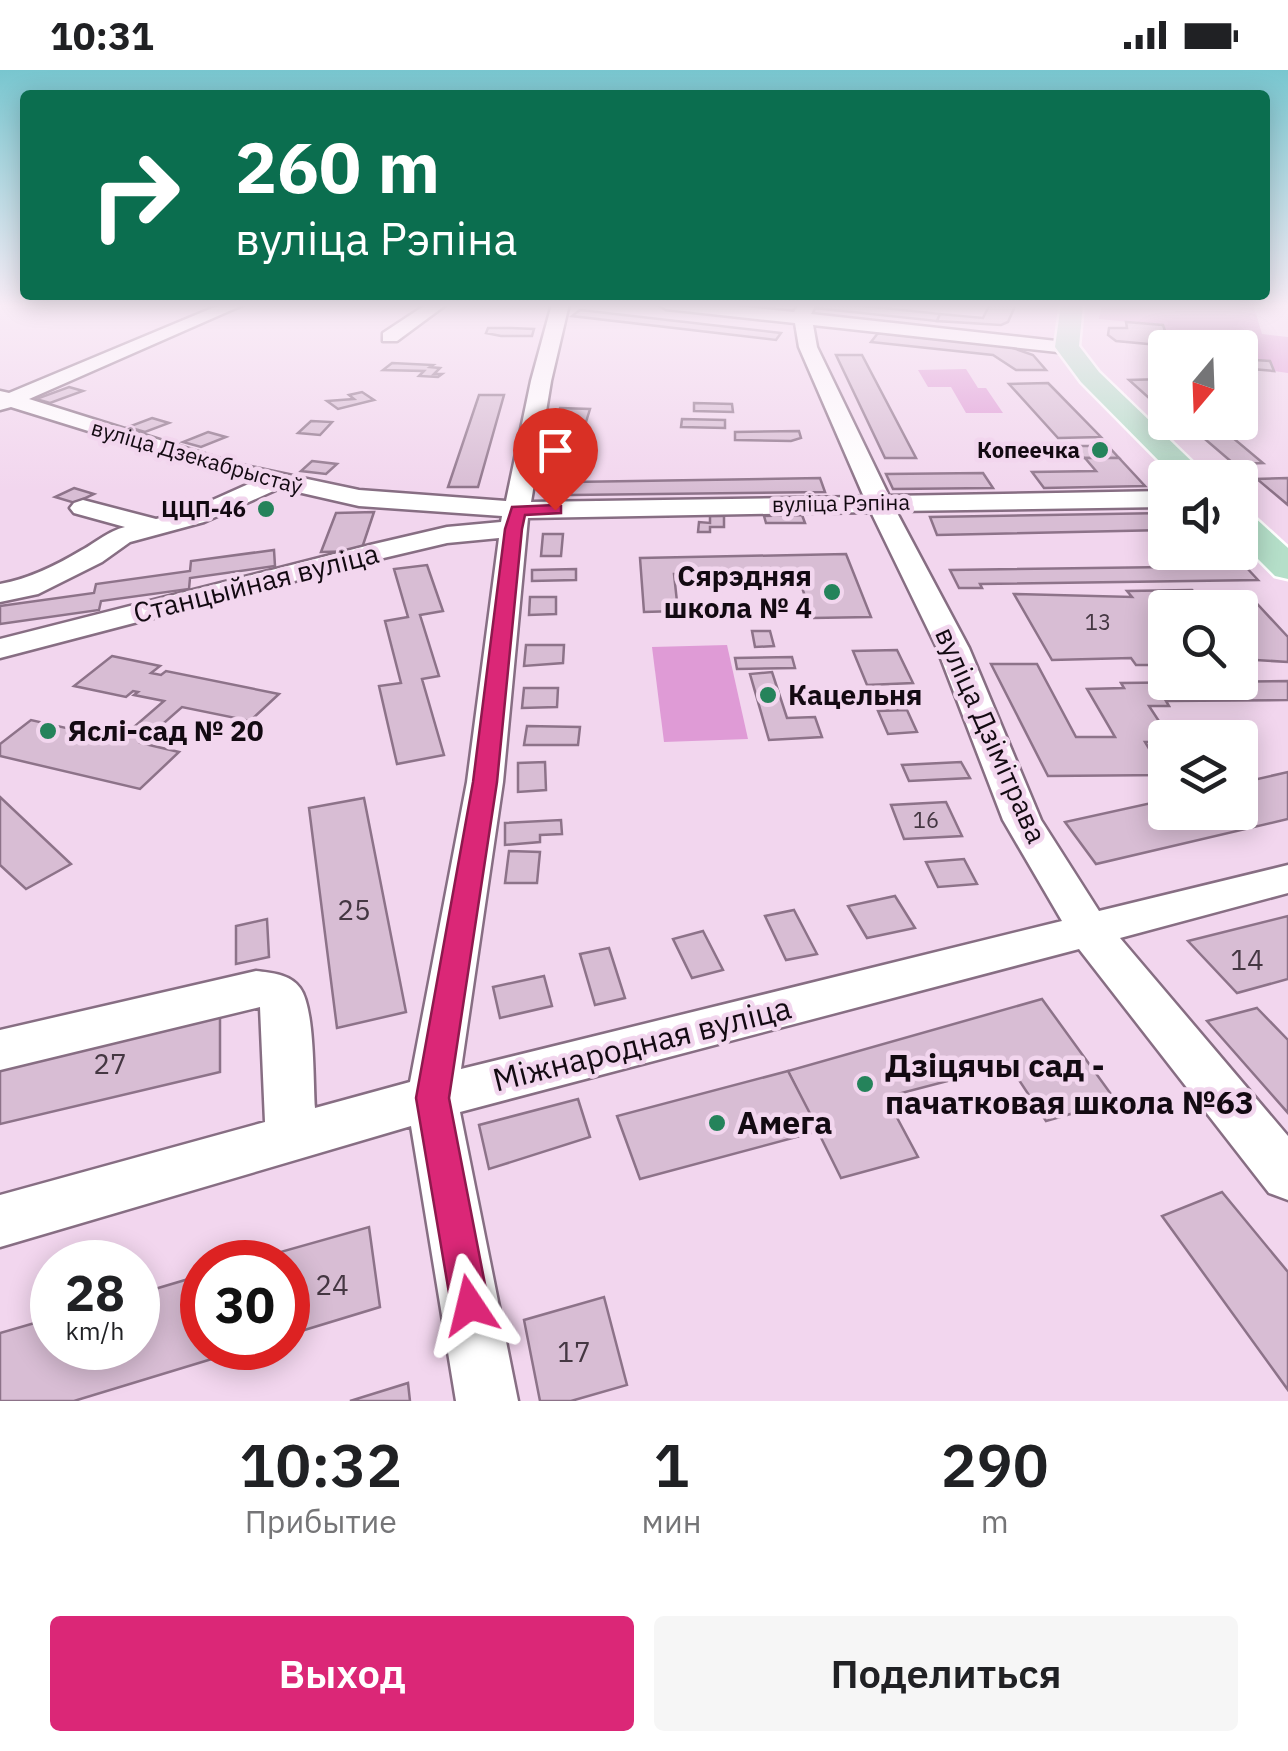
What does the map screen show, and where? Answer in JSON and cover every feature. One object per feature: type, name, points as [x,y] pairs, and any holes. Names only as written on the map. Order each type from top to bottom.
[{"type":"main road","points":[[1082,366],[1175,460]]},
{"type":"main road","points":[[1258,539],[1288,568]]},
{"type":"street","points":[[3,401],[88,366]]},
{"type":"street","points":[[487,1401],[432,1098],[485,782],[515,520],[544,366]]},
{"type":"street","name":"вуліца Дзімітрава","points":[[817,366],[879,502],[953,648],[1022,820],[1089,930],[1288,1176]]},
{"type":"street","name":"вуліца Дзекабрыстаў","points":[[3,401],[274,482],[515,520]]},
{"type":"street","points":[[0,593],[28,588],[92,556],[121,536],[195,517],[274,482]]},
{"type":"street","name":"вуліца Рэпіна","points":[[515,520],[879,502],[1148,499]]},
{"type":"street","points":[[83,508],[156,527]]},
{"type":"street","name":"Станцыйная вуліца","points":[[0,649],[370,553],[515,520]]},
{"type":"street","points":[[0,576],[62,550]]},
{"type":"street","name":"Міжнародная вуліца","points":[[0,1221],[432,1098],[1288,878]]},
{"type":"street","points":[[0,1050],[256,989],[274,991],[283,999],[292,1138]]},
{"type":"shaded area","points":[[1272,366],[1288,366],[1288,373],[1274,371]]},
{"type":"shaded area","points":[[966,369],[978,388],[986,388],[1003,413],[966,413],[951,387],[928,387],[918,370]]},
{"type":"shaded area","points":[[727,645],[748,739],[664,742],[652,647]]},
{"type":"building","points":[[388,366],[431,366],[440,368],[434,374],[442,374],[419,376],[424,371],[383,370]]},
{"type":"building","points":[[841,366],[868,366],[916,458],[885,458]]},
{"type":"building","points":[[1010,366],[1043,366],[1046,370],[1016,370]]},
{"type":"building","points":[[1148,379],[1148,397],[1129,380]]},
{"type":"building","points":[[1048,383],[1101,437],[1058,438],[1009,384]]},
{"type":"building","points":[[69,387],[83,391],[50,403],[36,399]]},
{"type":"building","points":[[362,392],[374,400],[338,409],[327,401],[354,399],[349,395]]},
{"type":"building","points":[[479,395],[504,395],[478,487],[448,487]]},
{"type":"building","points":[[694,403],[732,404],[733,412],[694,411]]},
{"type":"building","points":[[560,408],[590,409],[586,422],[556,421]]},
{"type":"building","points":[[152,418],[169,423],[145,432],[128,427]]},
{"type":"building","points":[[682,419],[725,420],[725,428],[681,427]]},
{"type":"building","points":[[311,421],[332,422],[320,435],[298,433]]},
{"type":"building","points":[[799,431],[801,438],[791,441],[735,440],[735,432]]},
{"type":"building","points":[[208,432],[226,437],[201,447],[183,442]]},
{"type":"building","points":[[1206,440],[1236,440],[1263,463],[1258,460],[1229,460]]},
{"type":"building","points":[[1074,446],[1108,446],[1119,458],[1084,458]]},
{"type":"building","points":[[1085,458],[1119,458],[1145,486],[1044,488],[1032,472],[1096,471]]},
{"type":"building","points":[[312,461],[337,464],[326,474],[301,471]]},
{"type":"building","points":[[983,473],[993,488],[893,489],[886,474]]},
{"type":"building","points":[[820,478],[825,492],[571,495],[571,482]]},
{"type":"building","points":[[1288,478],[1288,505],[1258,480]]},
{"type":"building","points":[[74,488],[94,494],[75,503],[55,497]]},
{"type":"building","points":[[374,512],[361,551],[321,552],[336,513]]},
{"type":"building","points":[[1148,513],[1148,530],[937,535],[930,517]]},
{"type":"building","points":[[802,515],[805,523],[766,523],[764,516]]},
{"type":"building","points":[[710,516],[724,516],[724,527],[698,532],[699,522],[710,523]]},
{"type":"building","points":[[543,534],[563,534],[561,556],[541,556]]},
{"type":"building","points":[[274,550],[275,566],[190,578],[189,589],[101,601],[99,610],[0,624],[0,606],[94,593],[96,584],[190,571],[191,561]]},
{"type":"building","name":"Сярэдняя школа № 4","points":[[846,554],[871,617],[812,618],[797,572],[674,574],[678,611],[644,612],[640,558]]},
{"type":"building","points":[[427,565],[443,611],[420,615],[439,676],[422,679],[444,755],[397,764],[379,686],[401,683],[385,621],[408,617],[394,569]]},
{"type":"building","points":[[576,569],[576,580],[532,581],[532,570]]},
{"type":"building","points":[[950,570],[1249,570],[1258,580],[980,584],[982,588],[959,588]]},
{"type":"building","points":[[1127,591],[1148,591],[1148,665],[1136,665],[1131,658],[1052,660],[1014,594],[1132,597]]},
{"type":"building","points":[[530,597],[556,597],[556,614],[529,615]]},
{"type":"building","points":[[1258,605],[1288,637],[1288,662],[1258,660]]},
{"type":"building","points":[[752,631],[770,631],[774,646],[755,647]]},
{"type":"building","points":[[526,645],[564,645],[563,663],[524,666]]},
{"type":"building","points":[[897,650],[913,683],[867,685],[853,651]]},
{"type":"building","name":"Яслі-сад № 20","points":[[112,656],[160,666],[151,673],[161,675],[166,671],[279,694],[250,721],[182,707],[141,743],[179,752],[140,789],[0,756],[0,744],[31,720],[119,740],[164,701],[134,695],[138,692],[133,691],[126,697],[74,686]]},
{"type":"building","points":[[792,657],[795,668],[737,669],[735,658]]},
{"type":"building","points":[[991,664],[1037,664],[1076,737],[1115,737],[1087,689],[1148,683],[1148,700],[1258,700],[1258,681],[1288,681],[1288,700],[1166,701],[1169,706],[1149,706],[1158,720],[1148,720],[1148,775],[1048,776]]},
{"type":"building","name":"Кацельня","points":[[772,672],[787,718],[815,717],[822,737],[769,740],[750,674]]},
{"type":"building","points":[[524,688],[558,688],[557,707],[522,708]]},
{"type":"building","points":[[907,710],[917,732],[888,734],[878,711]]},
{"type":"building","points":[[527,726],[580,727],[578,745],[524,745]]},
{"type":"building","points":[[545,762],[546,790],[518,792],[518,763]]},
{"type":"building","points":[[961,762],[970,778],[909,781],[902,765]]},
{"type":"building","points":[[1288,772],[1288,819],[1258,826],[1258,779]]},
{"type":"building","points":[[0,797],[71,864],[26,889],[0,865]]},
{"type":"building","points":[[364,798],[406,1012],[337,1028],[309,808]]},
{"type":"building","points":[[946,802],[962,836],[904,839],[891,805]]},
{"type":"building","points":[[1148,804],[1148,830],[1241,830],[1096,864],[1065,822]]},
{"type":"building","points":[[561,820],[562,834],[540,835],[540,842],[505,845],[505,823]]},
{"type":"building","points":[[509,851],[540,852],[537,883],[505,883]]},
{"type":"building","points":[[964,859],[977,884],[938,887],[926,862]]},
{"type":"building","points":[[895,896],[915,928],[867,938],[848,906]]},
{"type":"building","points":[[794,910],[817,954],[786,960],[765,916]]},
{"type":"building","points":[[1288,916],[1288,979],[1237,993],[1188,941]]},
{"type":"building","points":[[267,919],[269,957],[236,964],[236,926]]},
{"type":"building","points":[[703,931],[723,970],[692,978],[673,939]]},
{"type":"building","points":[[609,948],[625,998],[595,1005],[580,954]]},
{"type":"building","points":[[544,976],[552,1006],[500,1018],[493,987]]},
{"type":"building","name":"Дзіцячы сад - пачатковая школа №63","points":[[1042,999],[1116,1101],[1046,1121],[1009,1065],[886,1097],[918,1157],[841,1178],[788,1071]]},
{"type":"building","points":[[220,1008],[220,1072],[0,1124],[0,1057]]},
{"type":"building","points":[[1257,1008],[1288,1040],[1288,1113],[1207,1021]]},
{"type":"building","name":"Амега","points":[[788,1071],[819,1131],[640,1179],[617,1116]]},
{"type":"building","points":[[578,1099],[590,1137],[489,1169],[479,1125]]},
{"type":"building","points":[[1222,1192],[1288,1272],[1288,1390],[1162,1216]]},
{"type":"building","points":[[369,1227],[380,1307],[310,1328],[310,1244]]},
{"type":"building","points":[[180,1282],[180,1369],[74,1401],[0,1401],[0,1333],[30,1324],[30,1370],[160,1370],[160,1287]]},
{"type":"building","points":[[604,1297],[627,1385],[571,1401],[540,1401],[524,1320]]},
{"type":"building","points":[[408,1383],[410,1401],[350,1401]]},
{"type":"place","name":"Копеечка","points":[[1100,450]]},
{"type":"place","name":"ЦЦП-46","points":[[266,509]]},
{"type":"place","name":"Сярэдняя школа № 4","points":[[832,592]]},
{"type":"place","name":"Кацельня","points":[[768,695]]},
{"type":"place","name":"Яслі-сад № 20","points":[[48,731]]},
{"type":"place","name":"Дзіцячы сад - пачатковая школа №63","points":[[865,1084]]},
{"type":"place","name":"Амега","points":[[717,1123]]},
{"type":"route","points":[[470,1305],[432,1098],[485,782],[513,529],[518,510],[555,510]]}]
